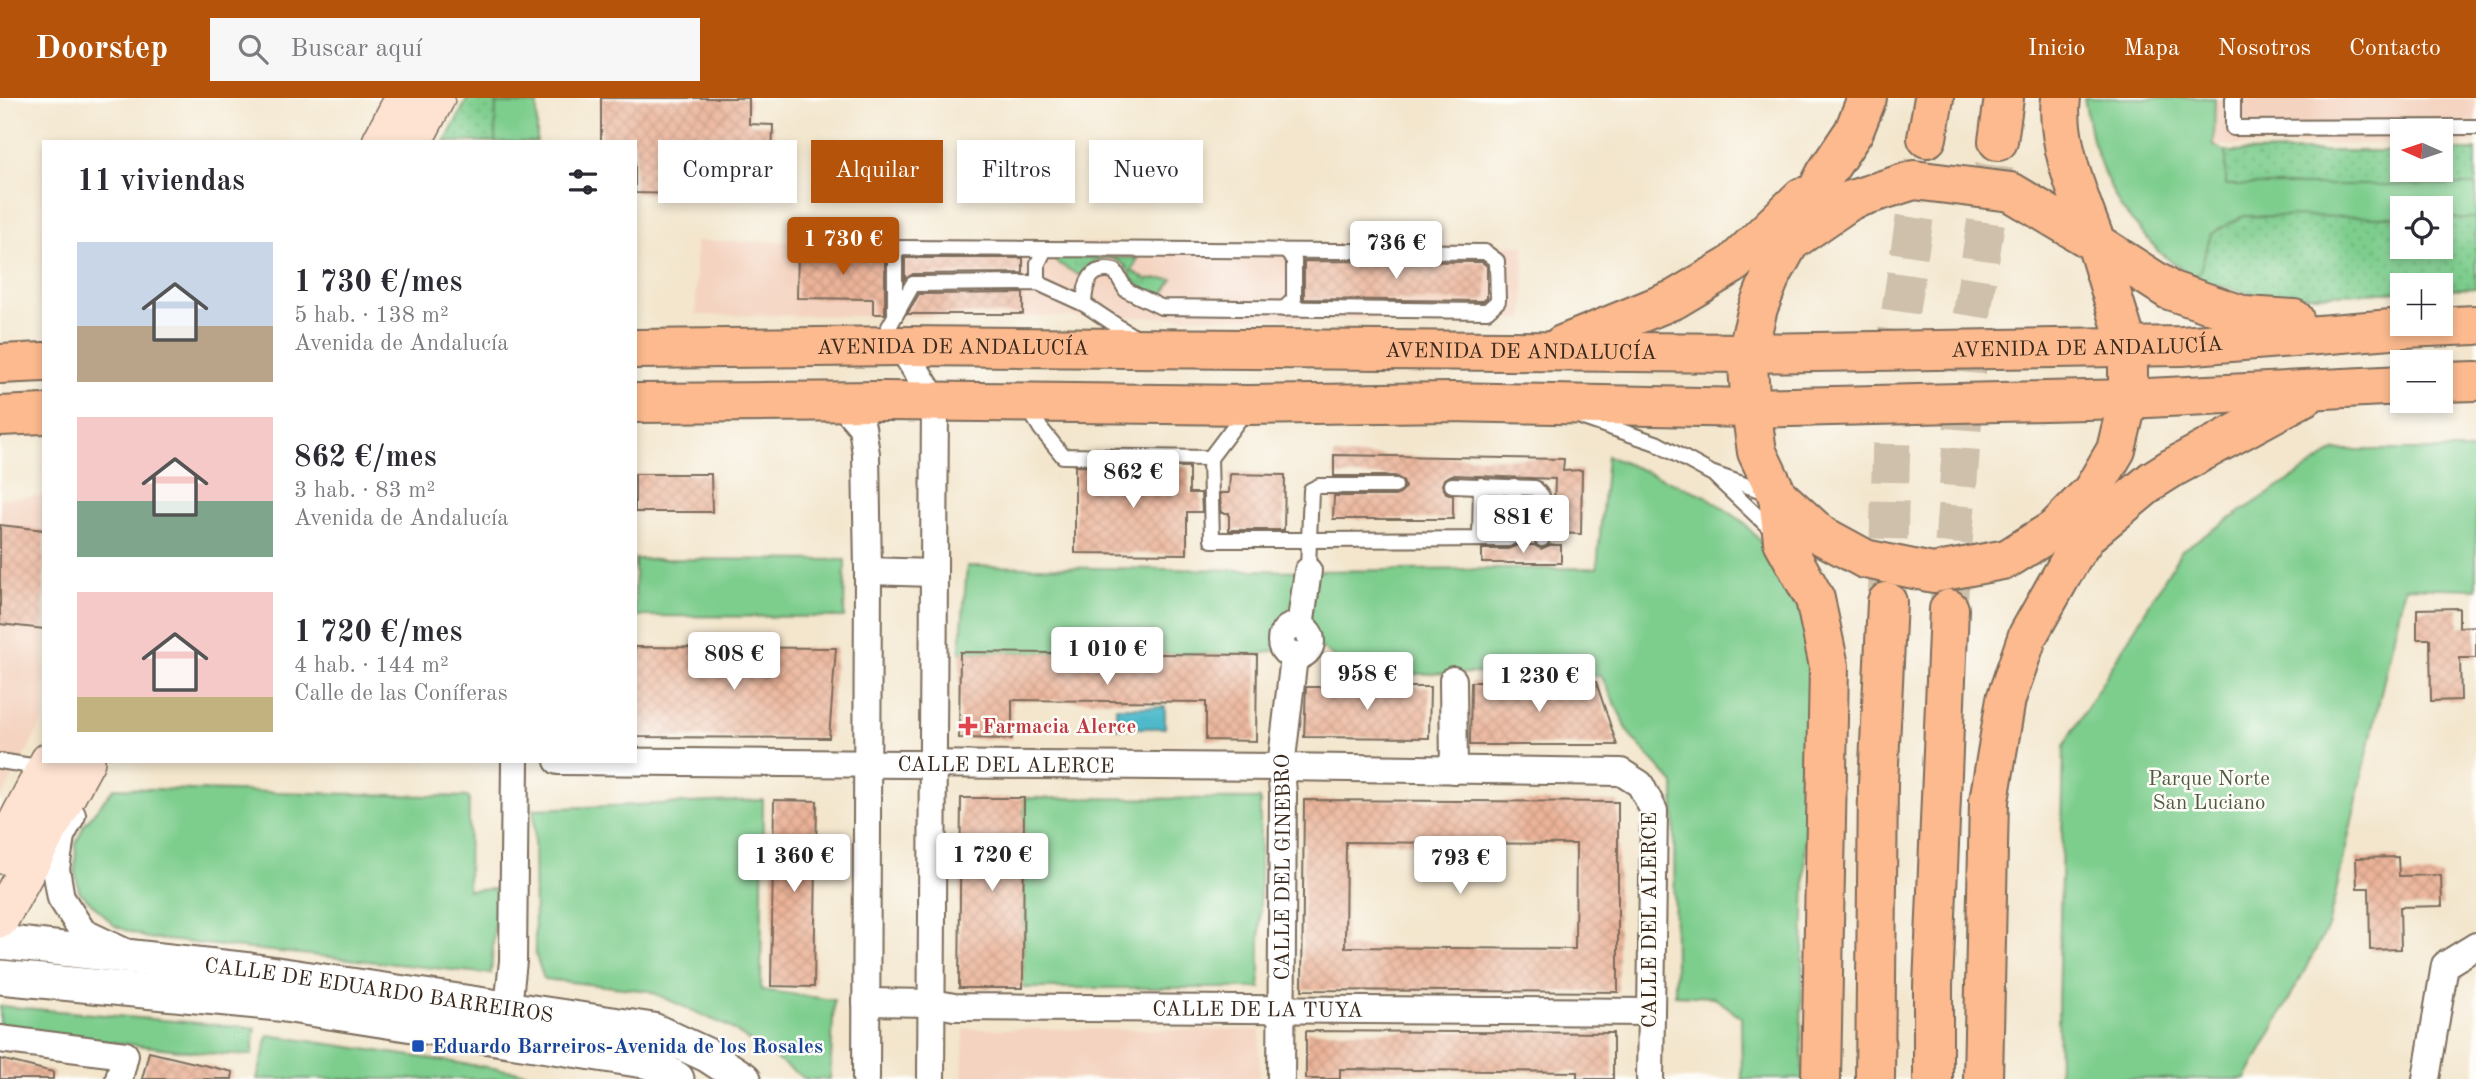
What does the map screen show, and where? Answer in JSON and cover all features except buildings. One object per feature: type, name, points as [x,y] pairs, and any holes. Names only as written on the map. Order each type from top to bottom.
[{"type":"main road","points":[[382,140],[404,98]]},
{"type":"main road","points":[[414,140],[436,98]]},
{"type":"main road","points":[[1821,1079],[1829,666],[1815,599],[1783,541],[1778,496],[1757,452],[1747,353],[1758,308],[1770,278],[1826,173],[1854,131],[1867,98]]},
{"type":"main road","points":[[1927,138],[1934,98]]},
{"type":"main road","points":[[1998,141],[2004,98]]},
{"type":"main road","points":[[1778,496],[1821,535],[1865,559],[1933,573],[2007,559],[2055,529],[2092,491],[2116,450],[2128,398],[2128,347],[2096,243],[2076,190],[2065,145],[2061,98]]},
{"type":"main road","points":[[1543,352],[1675,299],[1732,265],[1826,173]]},
{"type":"main road","name":"AVENIDA DE ANDALUCÍA","points":[[1790,242],[1851,200],[1914,180],[2011,192],[2169,290],[2245,316],[2390,327]]},
{"type":"main road","name":"AVENIDA DE ANDALUCÍA","points":[[2453,326],[2476,325]]},
{"type":"main road","name":"AVENIDA DE ANDALUCÍA","points":[[637,349],[891,335],[1153,349],[1747,353],[2182,346],[2390,329]]},
{"type":"main road","points":[[0,364],[42,362]]},
{"type":"main road","points":[[637,403],[1538,403],[1751,408],[2128,398],[2390,386]]},
{"type":"main road","points":[[1983,1079],[1989,802],[2006,699],[2028,635],[2088,534],[2153,480],[2172,468],[2317,390]]},
{"type":"main road","points":[[0,416],[42,414]]},
{"type":"main road","points":[[2088,534],[2092,491]]},
{"type":"main road","points":[[1875,1079],[1878,784],[1887,602]]},
{"type":"main road","points":[[1933,1079],[1933,986],[1949,609]]},
{"type":"main road","points":[[0,855],[64,768]]},
{"type":"main road","points":[[0,919],[64,768]]},
{"type":"street","points":[[891,335],[935,401],[932,1079]]},
{"type":"street","points":[[840,401],[862,427],[865,437],[868,571],[866,1079]]},
{"type":"street","name":"CALLE DEL GINEBRO","points":[[1282,1079],[1281,767],[1294,656],[1285,652],[1282,639],[1286,630],[1300,627],[1308,570]]},
{"type":"street","points":[[868,571],[933,573]]},
{"type":"street","points":[[1454,680],[1454,770]]},
{"type":"street","name":"CALLE DEL ALERCE","points":[[637,762],[1621,772],[1640,783],[1654,811],[1650,1079]]},
{"type":"street","points":[[508,1007],[513,961],[514,763]]},
{"type":"street","points":[[64,768],[83,793],[61,836],[56,869],[61,898],[83,932],[134,957]]},
{"type":"street","name":"CALLE DE EDUARDO BARREIROS","points":[[0,942],[278,974],[653,1030],[707,1055],[744,1079]]},
{"type":"street","points":[[2426,1079],[2445,965],[2476,946]]},
{"type":"street","name":"CALLE DE EDUARDO BARREIROS","points":[[0,977],[278,1004],[650,1062],[677,1079]]},
{"type":"street","name":"CALLE DE LA TUYA","points":[[866,1002],[933,1003],[954,1007],[1650,1012]]},
{"type":"street","points":[[0,1039],[125,1055],[119,1079]]},
{"type":"lane","points":[[2233,98],[2233,128],[2476,127]]},
{"type":"lane","points":[[891,335],[895,248],[1485,252],[1497,261],[1497,301],[1487,312],[1161,307],[1126,290],[1115,271],[1105,269],[1095,272],[1087,283],[1084,304]]},
{"type":"lane","points":[[1038,283],[1038,263],[1045,249]]},
{"type":"lane","points":[[1284,309],[1294,299],[1294,260],[1286,251]]},
{"type":"lane","points":[[891,335],[913,284],[1038,283],[1084,304],[1153,349]]},
{"type":"lane","points":[[1024,402],[1063,456],[1210,458]]},
{"type":"lane","points":[[1538,403],[1656,443],[1711,473],[1778,496]]},
{"type":"lane","points":[[1249,405],[1210,458],[1212,540],[1508,538],[1513,536],[1515,528],[1514,486]]},
{"type":"lane","points":[[1711,473],[1783,541]]},
{"type":"lane","points":[[1452,485],[1535,488],[1542,496],[1542,540]]},
{"type":"lane","points":[[1480,485],[1480,538]]},
{"type":"lane","points":[[1308,570],[1311,490],[1319,486],[1395,486]]},
{"type":"lane","points":[[0,761],[64,768]]},
{"type":"shaded area","points":[[2215,98],[2476,98],[2476,142],[2454,143],[2454,119],[2390,119],[2390,143],[2214,146]]},
{"type":"shaded area","points":[[696,241],[1524,245],[1524,319],[696,315]]},
{"type":"shaded area","points":[[42,496],[42,723],[0,801],[0,498]]},
{"type":"shaded area","points":[[964,1029],[1260,1030],[1259,1079],[962,1079]]},
{"type":"green space","points":[[468,98],[537,98],[537,104],[496,104],[495,140],[446,140]]},
{"type":"green space","points":[[2084,98],[2215,98],[2214,146],[2226,152],[2390,151],[2390,182],[2454,182],[2454,151],[2476,150],[2476,288],[2453,289],[2453,273],[2390,273],[2390,292],[2265,297],[2197,280],[2160,253],[2120,207],[2092,140]]},
{"type":"green space","points":[[495,104],[537,104],[537,140],[495,140]]},
{"type":"green space","points":[[2476,150],[2476,185],[2226,185],[2226,152],[2390,151],[2390,182],[2454,182],[2454,151]]},
{"type":"green space","points":[[2243,216],[2390,217],[2390,259],[2453,259],[2453,218],[2476,218],[2476,288],[2453,289],[2453,273],[2390,273],[2390,292],[2265,297],[2197,280],[2211,234]]},
{"type":"green space","points":[[1055,257],[1138,258],[1132,271],[1146,279],[1173,279],[1162,297],[1134,282],[1126,267],[1118,261],[1099,260],[1088,266],[1080,276],[1056,262]]},
{"type":"green space","name":"Parque Norte San Luciano","points":[[2336,450],[2476,450],[2476,589],[2405,587],[2328,927],[2246,1079],[2059,1079],[2064,746],[2182,550]]},
{"type":"green space","points":[[1607,456],[1704,495],[1742,521],[1776,558],[1805,617],[1810,687],[1801,1027],[1803,1079],[1742,1079],[1741,1017],[1714,997],[1675,995],[1674,784],[1631,737],[1601,675],[1356,675],[1313,641],[1257,655],[960,652],[967,566],[1308,571],[1597,568]]},
{"type":"green space","points":[[637,559],[845,560],[844,617],[637,616]]},
{"type":"green space","points":[[114,788],[469,797],[468,890],[497,889],[491,974],[147,938],[115,926],[79,891],[75,871],[76,844],[84,825]]},
{"type":"green space","points":[[1024,798],[1260,799],[1260,988],[1023,988]]},
{"type":"green space","points":[[763,800],[761,990],[834,1000],[830,1079],[805,1079],[729,1027],[649,991],[544,979],[535,953],[534,809]]},
{"type":"green space","points":[[0,1006],[255,1028],[252,1055],[216,1054],[0,1030]]},
{"type":"green space","points":[[268,1035],[569,1079],[257,1079]]},
{"type":"water","points":[[1116,707],[1165,707],[1165,728],[1116,728]]},
{"type":"tunnel","points":[[1887,596],[1894,352],[1927,138]]},
{"type":"tunnel","points":[[1949,600],[1971,321],[1998,141]]},
{"type":"place","name":"Farmacia Alerce","points":[[968,726]]},
{"type":"place","name":"Eduardo Barreiros-Avenida de los Rosales","points":[[418,1046]]}]
